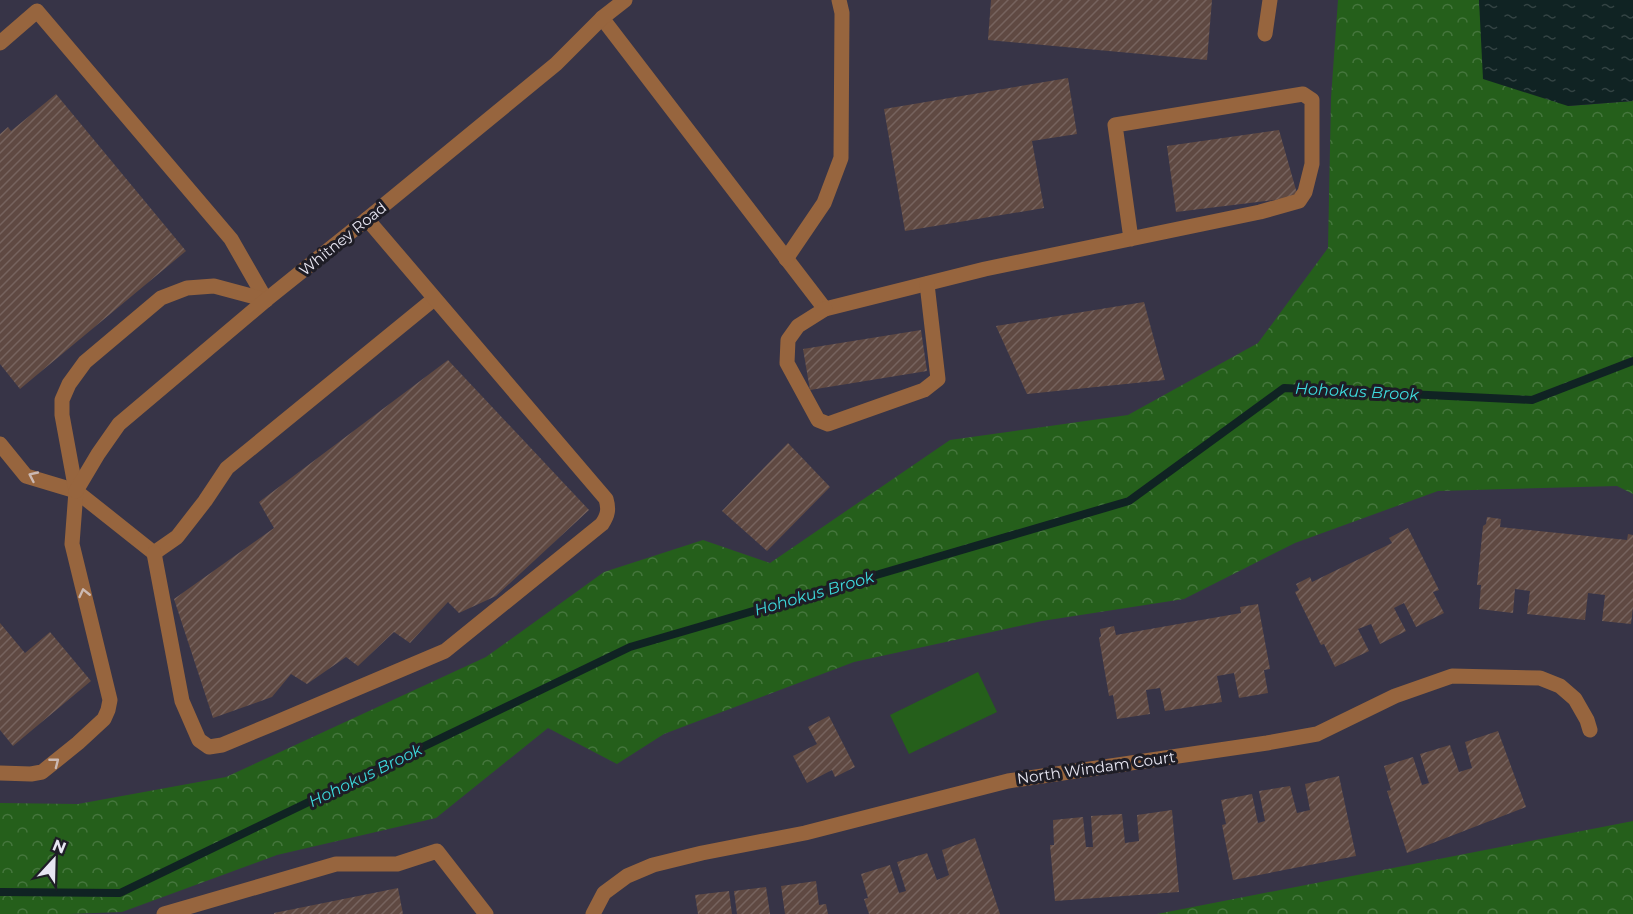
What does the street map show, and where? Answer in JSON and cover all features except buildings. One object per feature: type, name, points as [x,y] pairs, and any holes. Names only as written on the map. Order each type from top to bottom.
[{"type":"street","name":"Whitney Road","points":[[76,491],[119,424],[266,300],[556,64],[602,18],[625,0]]},
{"type":"street","points":[[786,259],[824,203],[841,158],[842,13],[839,0]]},
{"type":"street","points":[[1265,34],[1270,0]]},
{"type":"street","points":[[0,43],[37,11],[231,239],[266,300]]},
{"type":"street","points":[[602,18],[825,309]]},
{"type":"street","points":[[927,284],[938,380],[924,390],[828,424],[818,420],[787,363],[788,340],[798,326],[825,309],[986,268],[1260,212],[1299,201],[1305,192],[1312,164],[1312,100],[1303,94],[1115,125],[1131,238]]},
{"type":"street","points":[[0,444],[26,476],[76,491],[154,553],[182,701],[199,740],[209,747],[222,745],[254,732],[445,651],[602,524],[607,516],[608,506],[606,499],[367,219]]},
{"type":"street","points":[[0,773],[42,772],[78,744],[104,719],[110,700],[72,544],[76,491],[62,414],[62,400],[69,384],[85,362],[161,298],[187,288],[214,286],[266,300]]},
{"type":"street","points":[[154,553],[177,537],[206,501],[227,468],[435,299]]},
{"type":"street","name":"North Windam Court","points":[[593,914],[604,893],[627,876],[653,865],[805,833],[1008,781],[1317,734],[1395,696],[1452,676],[1540,678],[1560,686],[1575,699],[1590,729]]},
{"type":"street","points":[[164,914],[336,864],[397,864],[437,851],[486,914]]},
{"type":"green space","points":[[1338,0],[1479,0],[1479,6],[1568,106],[1633,101],[1633,494],[1617,486],[1438,491],[1295,543],[1184,599],[1042,621],[854,662],[664,734],[617,764],[548,728],[436,818],[277,855],[122,912],[0,914],[0,803],[78,804],[226,777],[486,657],[604,572],[703,540],[770,563],[950,440],[1128,415],[1258,343],[1328,248],[1331,98]]},
{"type":"green space","points":[[978,672],[997,712],[909,754],[890,715]]},
{"type":"green space","points":[[1633,821],[1633,914],[1157,914]]},
{"type":"water","points":[[1479,0],[1633,0],[1633,101],[1568,106],[1483,79]]},
{"type":"waterway","name":"Hohokus Brook","points":[[0,892],[120,893],[630,647],[1129,501],[1284,388],[1532,400],[1633,361]]}]
